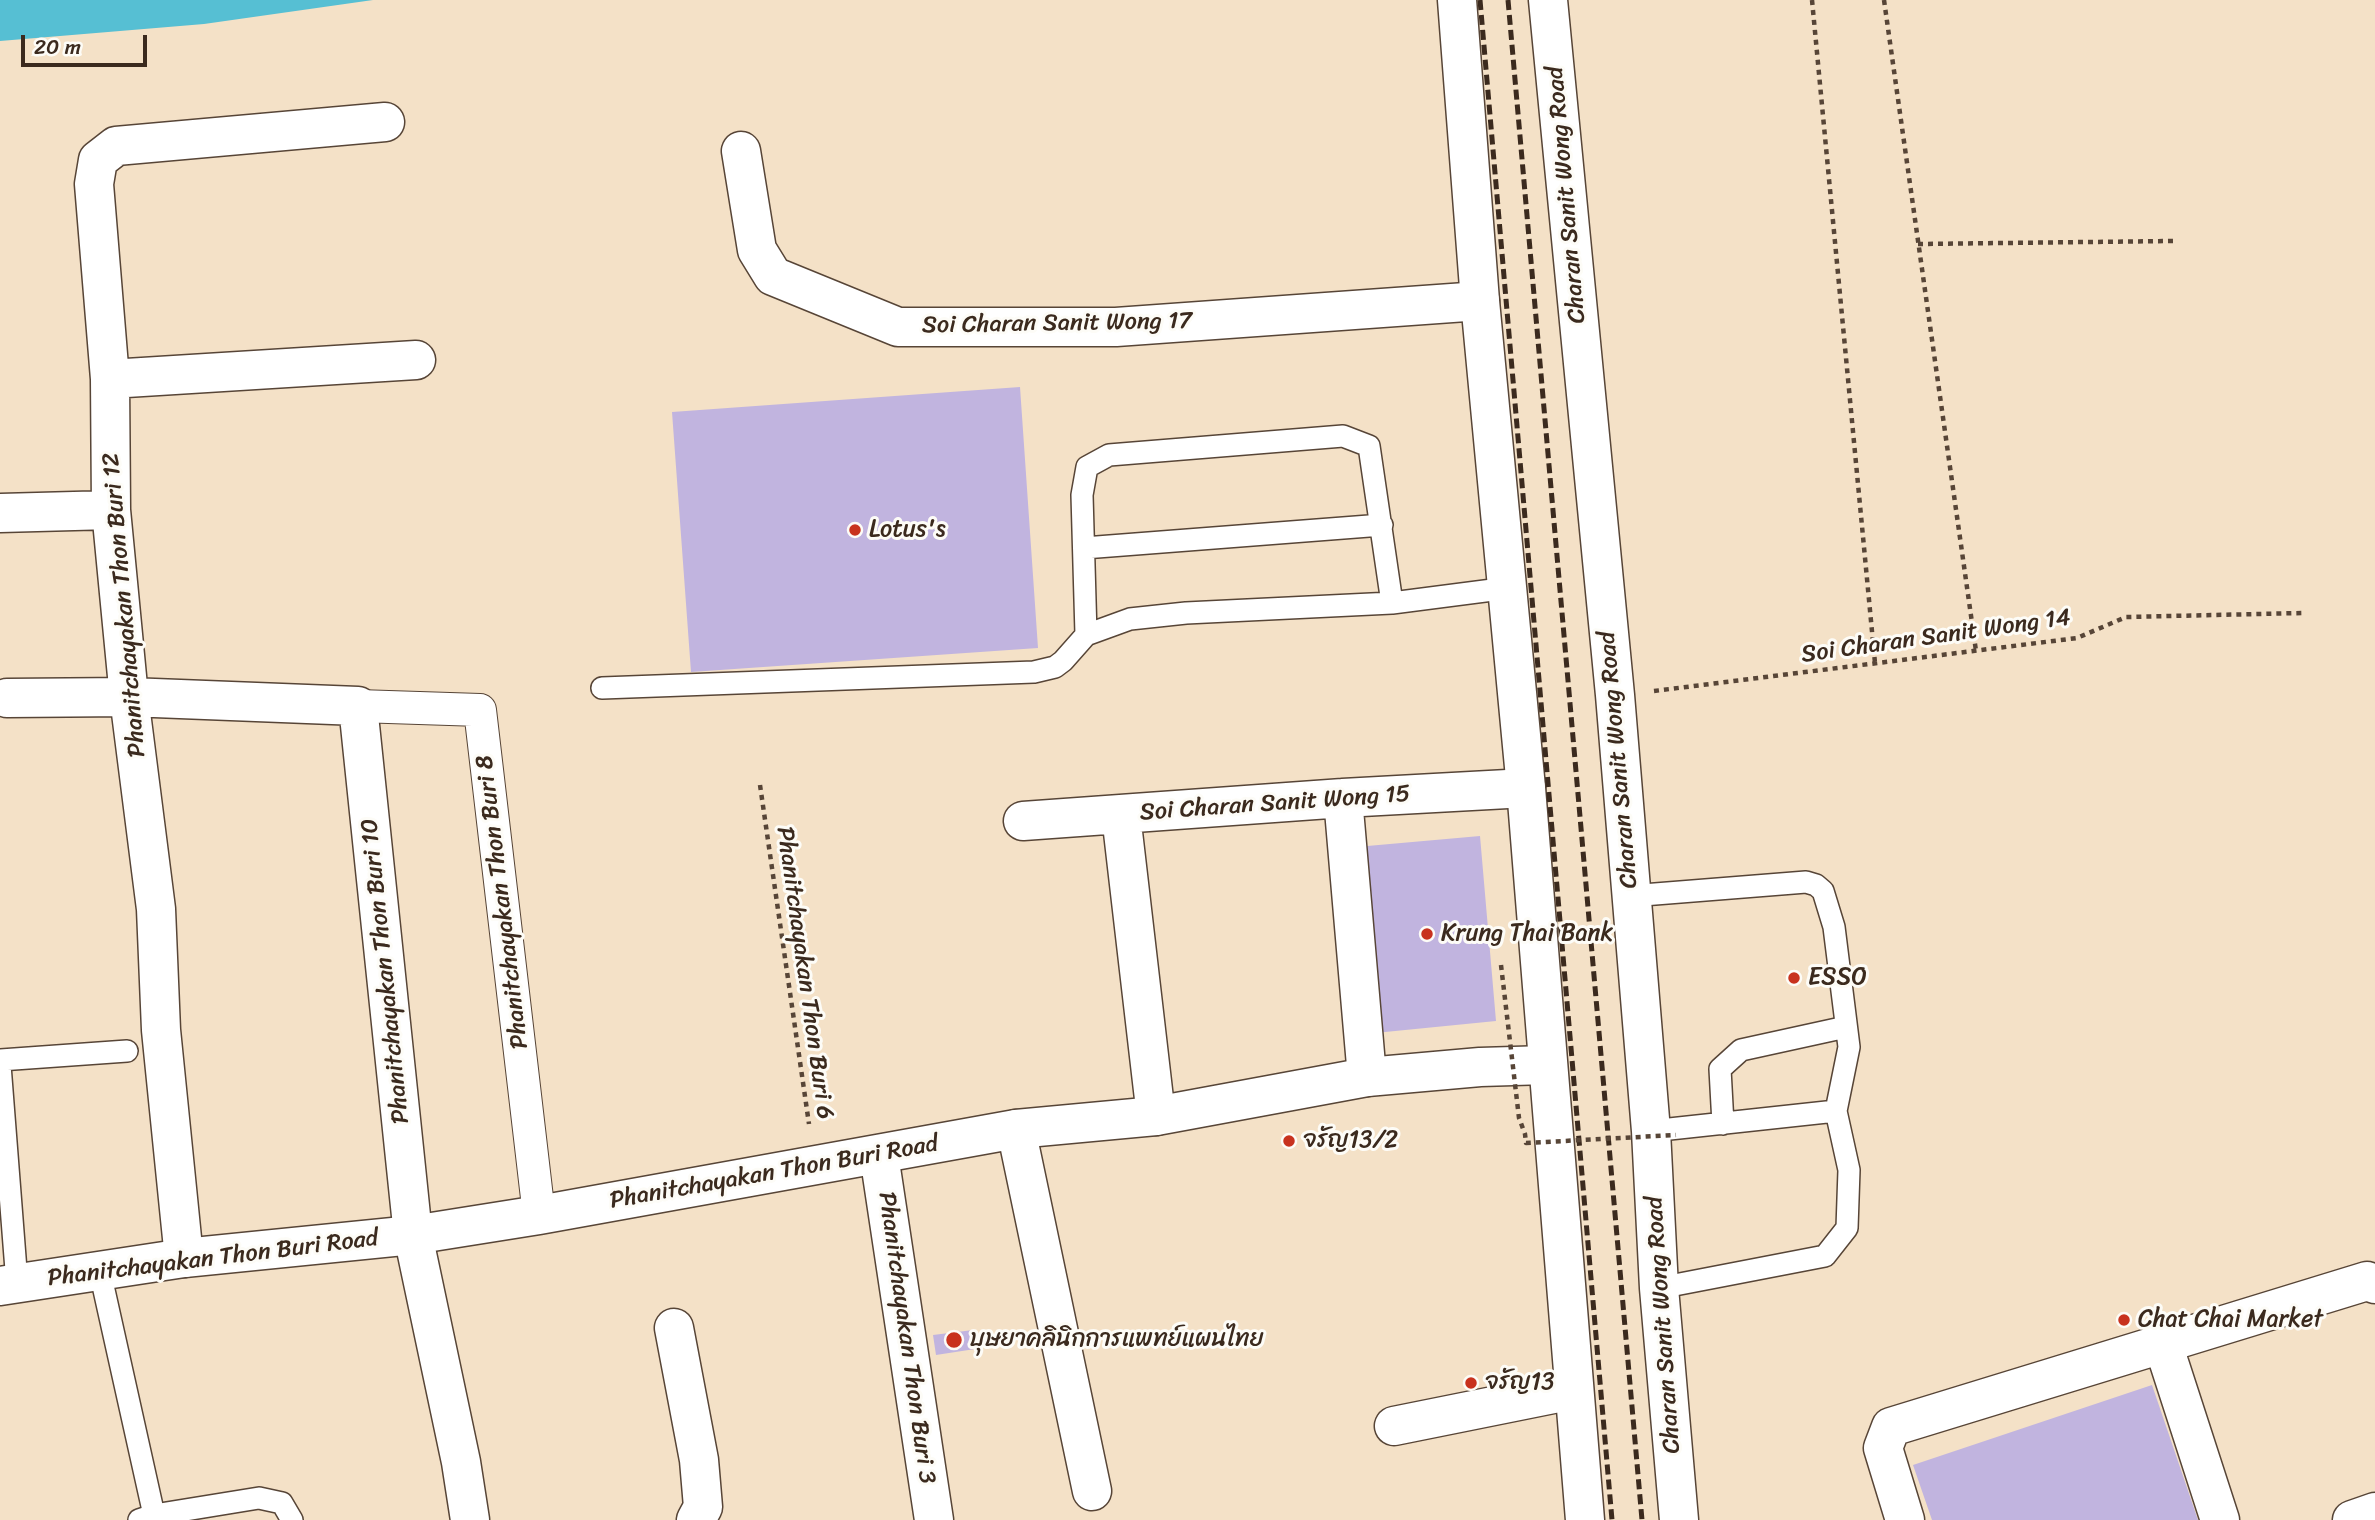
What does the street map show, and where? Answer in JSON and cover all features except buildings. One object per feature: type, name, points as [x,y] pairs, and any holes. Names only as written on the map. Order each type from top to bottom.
[{"type":"street","points":[[1457,0],[1480,301],[1526,788],[1585,1520]]},
{"type":"street","name":"Charan Sanit Wong Road","points":[[1548,0],[1615,695],[1630,896],[1663,1133],[1659,1288],[1679,1520]]},
{"type":"street","name":"Phanitchayakan Thon Buri 12","points":[[184,1258],[161,1030],[156,909],[129,697],[111,510],[110,379],[94,184],[98,160],[116,146],[385,122]]},
{"type":"street","name":"Soi Charan Sanit Wong 17","points":[[741,151],[757,250],[773,276],[898,327],[1116,327],[1480,301]]},
{"type":"street","points":[[110,379],[416,360]]},
{"type":"street","points":[[0,513],[111,510]]},
{"type":"street","points":[[7,698],[129,697],[358,706]]},
{"type":"street","name":"Phanitchayakan Thon Buri 8","points":[[358,706],[480,710],[539,1215]]},
{"type":"street","name":"Phanitchayakan Thon Buri 10","points":[[358,706],[413,1235],[461,1462],[470,1520]]},
{"type":"street","name":"Soi Charan Sanit Wong 15","points":[[1023,821],[1526,788]]},
{"type":"street","points":[[1343,798],[1367,1077]]},
{"type":"street","points":[[1121,815],[1156,1115]]},
{"type":"street","name":"Phanitchayakan Thon Buri Road","points":[[9,1285],[184,1258],[413,1235],[815,1167],[1016,1129],[1156,1115],[1367,1077],[1480,1067],[1547,1065]]},
{"type":"street","points":[[1016,1129],[1092,1492]]},
{"type":"street","name":"Phanitchayakan Thon Buri 3","points":[[879,1155],[933,1520]]},
{"type":"street","points":[[1905,1520],[1883,1448],[1891,1427],[2367,1281],[2375,1284]]},
{"type":"street","points":[[674,1328],[699,1460],[703,1507],[696,1520]]},
{"type":"street","points":[[2163,1344],[2220,1520]]},
{"type":"street","points":[[1394,1426],[1573,1390]]},
{"type":"street","points":[[2353,1520],[2375,1512]]},
{"type":"lane","points":[[1086,635],[1082,495],[1087,467],[1109,454],[1343,436],[1369,446],[1392,603]]},
{"type":"lane","points":[[1084,548],[1382,525]]},
{"type":"lane","points":[[602,688],[1034,672],[1055,667],[1086,635],[1130,619],[1392,603],[1508,588]]},
{"type":"lane","points":[[1630,896],[1806,883],[1816,885],[1823,891],[1834,927],[1849,1047],[1836,1111],[1849,1170],[1847,1228],[1825,1256],[1659,1288]]},
{"type":"lane","points":[[1723,1124],[1720,1069],[1741,1050],[1846,1027]]},
{"type":"lane","points":[[0,1060],[127,1051]]},
{"type":"lane","points":[[0,1065],[9,1285]]},
{"type":"lane","points":[[1663,1133],[1836,1111]]},
{"type":"lane","points":[[100,1272],[147,1518],[259,1498],[282,1503],[292,1520]]},
{"type":"path","points":[[1812,0],[1875,663]]},
{"type":"path","points":[[1884,0],[1976,651]]},
{"type":"path","points":[[1919,244],[2173,241]]},
{"type":"path","name":"Soi Charan Sanit Wong 14","points":[[1615,695],[2077,638],[2126,617],[2302,613]]},
{"type":"path","name":"Phanitchayakan Thon Buri 6","points":[[760,785],[815,1167]]},
{"type":"path","points":[[1502,965],[1519,1118],[1526,1143],[1663,1133]]},
{"type":"water","points":[[0,0],[373,0],[204,24],[0,41]]},
{"type":"railway","points":[[1480,0],[1612,1520]]},
{"type":"railway","points":[[1508,0],[1642,1520]]},
{"type":"place","name":"Lotus's","points":[[855,530]]},
{"type":"place","name":"Krung Thai Bank","points":[[1427,934]]},
{"type":"place","name":"ESSO","points":[[1794,978]]},
{"type":"place","name":"จรัญ13/2","points":[[1289,1141]]},
{"type":"place","name":"Chat Chai Market","points":[[2124,1320]]},
{"type":"place","name":"บุษยาคลินิกการแพทย์แผนไทย","points":[[954,1340]]},
{"type":"place","name":"จรัญ13","points":[[1471,1383]]}]
